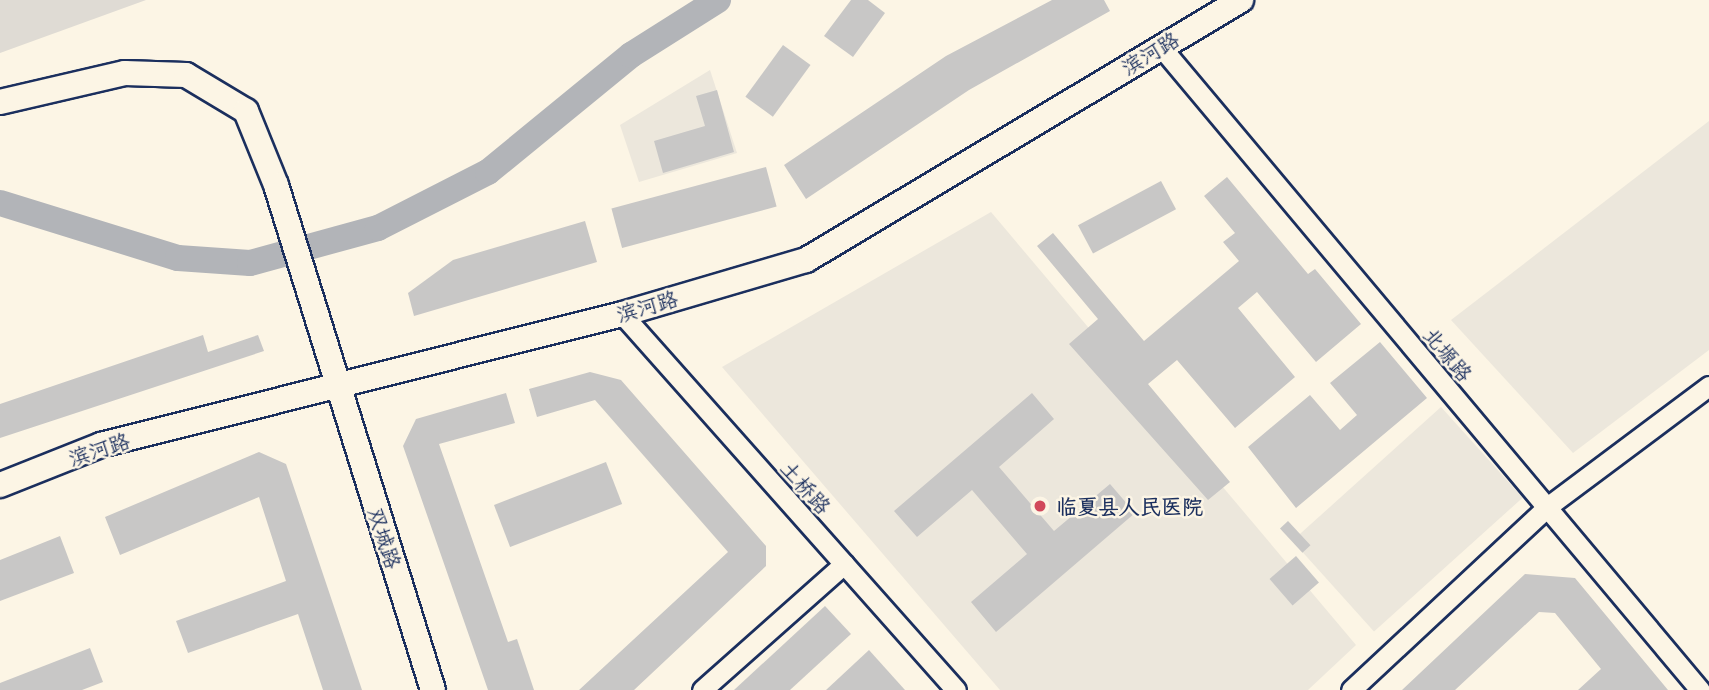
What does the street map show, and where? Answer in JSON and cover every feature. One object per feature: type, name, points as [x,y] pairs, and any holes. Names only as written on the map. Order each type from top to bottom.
[{"type":"main road","name":"滨河路","points":[[0,485],[101,445],[622,314],[806,260],[1241,0]]},
{"type":"main road","name":"双城路","points":[[0,102],[125,73],[186,75],[246,111],[284,209],[433,690]]},
{"type":"street","name":"北塬路","points":[[1161,47],[1700,690]]},
{"type":"street","name":"土桥路","points":[[622,314],[956,690]]},
{"type":"street","points":[[1351,690],[1546,507],[1709,386]]},
{"type":"street","points":[[702,690],[844,564]]},
{"type":"shaded area","points":[[0,0],[146,0],[0,53]]},
{"type":"shaded area","points":[[710,70],[737,153],[639,182],[620,125]]},
{"type":"shaded area","points":[[1709,121],[1709,350],[1573,453],[1451,320]]},
{"type":"shaded area","name":"临夏县人民医院","points":[[991,212],[1356,645],[1308,690],[1000,690],[722,367]]},
{"type":"shaded area","points":[[1441,407],[1523,498],[1374,631],[1292,541]]},
{"type":"building","points":[[851,0],[868,0],[885,13],[853,57],[824,36]]},
{"type":"building","points":[[1052,0],[1104,0],[1110,11],[969,90],[806,199],[784,165],[946,56]]},
{"type":"building","points":[[783,45],[811,65],[773,117],[745,97]]},
{"type":"building","points":[[717,90],[734,152],[663,173],[654,141],[705,126],[696,96]]},
{"type":"building","points":[[766,167],[777,207],[622,248],[611,208]]},
{"type":"building","points":[[1227,177],[1308,274],[1315,269],[1361,324],[1316,362],[1257,292],[1238,308],[1295,377],[1235,428],[1177,360],[1148,384],[1230,482],[1208,500],[1069,344],[1098,319],[1037,246],[1053,233],[1144,341],[1239,261],[1223,242],[1235,233],[1204,196]]},
{"type":"building","points":[[1161,181],[1176,209],[1093,253],[1078,225]]},
{"type":"building","points":[[585,221],[597,262],[414,316],[408,293],[453,260]]},
{"type":"building","points":[[203,335],[208,352],[258,335],[264,351],[0,438],[0,404]]},
{"type":"building","points":[[1380,342],[1427,398],[1296,508],[1248,447],[1310,395],[1340,430],[1357,415],[1330,383]]},
{"type":"building","points":[[590,372],[621,380],[766,546],[766,566],[634,690],[579,690],[728,552],[595,400],[537,417],[529,389]]},
{"type":"building","points":[[506,393],[515,423],[439,444],[508,642],[517,639],[534,690],[488,690],[403,446],[416,419]]},
{"type":"building","points":[[1032,393],[1054,419],[999,467],[1054,531],[1110,484],[1135,513],[996,632],[971,602],[1027,554],[972,490],[917,537],[894,511]]},
{"type":"building","points":[[259,452],[286,464],[362,690],[323,690],[298,614],[188,653],[176,621],[286,581],[259,497],[120,555],[105,517]]},
{"type":"building","points":[[606,462],[622,504],[510,547],[494,505]]},
{"type":"building","points":[[1288,521],[1311,545],[1302,553],[1280,529]]},
{"type":"building","points":[[60,536],[74,573],[0,601],[0,560]]},
{"type":"building","points":[[1296,556],[1319,582],[1293,605],[1270,579]]},
{"type":"building","points":[[1525,574],[1575,578],[1668,690],[1578,690],[1601,669],[1555,613],[1539,612],[1455,690],[1402,690]]},
{"type":"building","points":[[825,606],[851,634],[790,690],[734,690]]},
{"type":"building","points":[[90,648],[103,682],[82,690],[0,690],[0,683]]},
{"type":"building","points":[[869,650],[905,690],[826,690]]},
{"type":"waterway","points":[[0,203],[178,258],[250,263],[378,228],[488,172],[631,55],[718,0]]},
{"type":"place","name":"临夏县人民医院","points":[[1040,506]]}]
